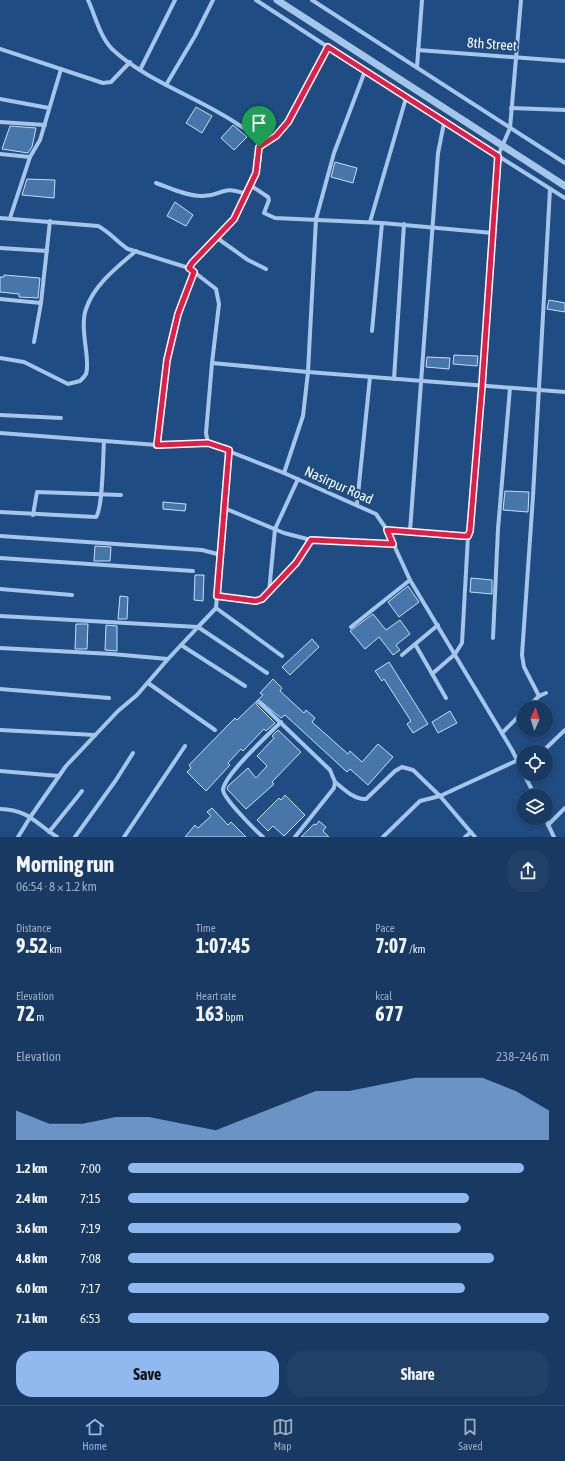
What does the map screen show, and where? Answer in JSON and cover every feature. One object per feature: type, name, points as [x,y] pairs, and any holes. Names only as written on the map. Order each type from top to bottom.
[{"type":"street","points":[[88,0],[106,42],[112,49],[140,70],[225,116],[254,136],[258,141],[259,147],[256,173],[234,219],[217,238],[195,258],[189,268]]},
{"type":"street","points":[[140,70],[175,0]]},
{"type":"street","points":[[166,84],[196,36],[213,0]]},
{"type":"street","points":[[256,0],[444,123],[565,198]]},
{"type":"street","points":[[277,0],[504,145],[565,186]]},
{"type":"street","points":[[312,0],[565,163]]},
{"type":"street","points":[[417,67],[422,0]]},
{"type":"street","points":[[432,674],[455,654],[462,643],[464,634],[468,536],[470,531],[482,386],[498,156],[510,128],[521,0]]},
{"type":"street","points":[[259,147],[276,136],[288,122],[328,47]]},
{"type":"street","points":[[0,49],[108,84],[130,62]]},
{"type":"street","name":"8th Street","points":[[418,50],[565,60]]},
{"type":"street","points":[[10,218],[30,157],[40,140],[61,69]]},
{"type":"street","points":[[284,473],[303,416],[308,372],[316,219],[334,153],[365,71]]},
{"type":"street","points":[[370,222],[406,98]]},
{"type":"street","points":[[0,99],[49,108]]},
{"type":"street","points":[[511,108],[565,110]]},
{"type":"street","points":[[0,122],[45,125]]},
{"type":"street","points":[[410,531],[438,153],[444,123]]},
{"type":"street","points":[[0,154],[30,157]]},
{"type":"street","points":[[156,183],[176,191],[195,196],[207,196],[230,189],[246,194]]},
{"type":"street","points":[[250,185],[268,197],[269,200],[264,210],[266,215],[275,218],[404,224],[493,233]]},
{"type":"street","points":[[539,696],[524,667],[522,655],[540,389],[550,188]]},
{"type":"street","points":[[0,218],[98,226],[107,231],[122,246],[189,268],[216,289],[219,297],[206,433],[208,443]]},
{"type":"street","points":[[34,342],[41,303],[50,221]]},
{"type":"street","points":[[372,331],[382,223]]},
{"type":"street","points":[[394,379],[404,224]]},
{"type":"street","points":[[217,238],[248,260],[266,269]]},
{"type":"street","points":[[0,248],[46,252]]},
{"type":"street","points":[[0,358],[24,362],[68,384],[80,381],[86,373],[87,362],[83,331],[86,309],[106,278],[136,251]]},
{"type":"street","points":[[157,445],[167,360],[178,314],[194,272]]},
{"type":"street","points":[[0,299],[41,303]]},
{"type":"street","points":[[212,363],[565,392]]},
{"type":"street","points":[[357,504],[370,377]]},
{"type":"street","points":[[493,638],[498,529],[510,388]]},
{"type":"street","points":[[0,415],[61,418]]},
{"type":"street","name":"Nasirpur Road","points":[[0,433],[157,445],[208,443],[284,473],[357,504],[376,514],[387,530],[410,580],[517,758]]},
{"type":"street","points":[[0,512],[33,515],[96,517],[98,515],[101,494],[104,440]]},
{"type":"street","points":[[18,837],[30,816],[59,776],[95,735],[148,683],[168,659],[216,608],[229,450]]},
{"type":"street","points":[[268,592],[275,529],[298,479]]},
{"type":"street","points":[[33,515],[37,492],[121,495]]},
{"type":"street","points":[[224,508],[275,529],[311,540],[393,544]]},
{"type":"street","points":[[387,530],[468,536]]},
{"type":"street","points":[[0,536],[202,550],[220,555]]},
{"type":"street","points":[[217,596],[256,601],[262,599],[296,563],[311,540]]},
{"type":"street","points":[[0,558],[193,570]]},
{"type":"street","points":[[351,627],[410,580]]},
{"type":"street","points":[[0,589],[72,595]]},
{"type":"street","points":[[216,608],[282,656]]},
{"type":"street","points":[[0,616],[198,627],[267,673]]},
{"type":"street","points":[[402,655],[438,626]]},
{"type":"street","points":[[415,644],[446,698]]},
{"type":"street","points":[[181,645],[245,686]]},
{"type":"street","points":[[0,648],[112,654],[168,659]]},
{"type":"street","points":[[148,683],[215,730]]},
{"type":"street","points":[[0,689],[109,698]]},
{"type":"street","points":[[534,701],[539,696],[546,693]]},
{"type":"street","points":[[260,703],[330,770],[335,782],[360,800],[366,799],[395,771],[402,767],[407,767],[419,774],[475,837]]},
{"type":"street","points":[[502,733],[517,718]]},
{"type":"street","points":[[263,837],[227,798],[223,789],[224,784],[241,762],[281,722]]},
{"type":"street","points":[[0,730],[95,735]]},
{"type":"street","points":[[549,745],[565,730]]},
{"type":"street","points":[[124,837],[185,746]]},
{"type":"street","points":[[75,837],[134,753]]},
{"type":"street","points":[[383,837],[420,801],[440,796],[517,760]]},
{"type":"street","points":[[0,771],[59,776]]},
{"type":"street","points":[[295,837],[330,795],[334,788],[335,782]]},
{"type":"street","points":[[49,832],[82,791]]},
{"type":"street","points":[[553,820],[565,808]]},
{"type":"street","points":[[0,809],[16,810],[30,816],[57,837]]},
{"type":"street","points":[[548,825],[554,837]]},
{"type":"street","points":[[464,837],[471,832]]},
{"type":"building","points":[[196,107],[212,116],[202,133],[186,123]]},
{"type":"building","points":[[233,125],[247,137],[234,150],[221,138]]},
{"type":"building","points":[[10,126],[36,128],[32,147],[28,153],[2,149]]},
{"type":"building","points":[[335,162],[357,168],[353,183],[331,177]]},
{"type":"building","points":[[27,179],[55,180],[54,198],[22,195]]},
{"type":"building","points":[[175,202],[193,215],[186,226],[167,216]]},
{"type":"building","points":[[4,275],[40,278],[38,298],[19,297],[19,294],[0,292],[0,277],[4,277]]},
{"type":"building","points":[[549,300],[565,303],[565,312],[547,309]]},
{"type":"building","points":[[454,355],[478,356],[477,366],[453,364]]},
{"type":"building","points":[[427,357],[450,358],[449,369],[426,367]]},
{"type":"building","points":[[505,491],[529,492],[528,512],[503,510]]},
{"type":"building","points":[[163,502],[186,504],[185,511],[163,509]]},
{"type":"building","points":[[95,546],[111,547],[110,561],[94,561]]},
{"type":"building","points":[[195,575],[204,575],[203,601],[194,600]]},
{"type":"building","points":[[471,578],[492,580],[492,594],[470,592]]},
{"type":"building","points":[[408,586],[419,602],[399,617],[388,602]]},
{"type":"building","points":[[120,596],[128,597],[127,619],[118,619]]},
{"type":"building","points":[[373,614],[386,630],[400,620],[410,634],[396,645],[400,650],[393,655],[379,637],[365,649],[350,631]]},
{"type":"building","points":[[76,624],[88,624],[87,649],[75,649]]},
{"type":"building","points":[[106,625],[117,626],[117,651],[105,650]]},
{"type":"building","points":[[312,639],[319,647],[290,675],[282,667]]},
{"type":"building","points":[[389,662],[428,724],[413,733],[407,724],[411,721],[384,679],[382,681],[375,671]]},
{"type":"building","points":[[273,679],[282,688],[280,691],[304,713],[306,710],[315,718],[312,722],[348,754],[350,751],[362,762],[378,744],[393,757],[368,785],[350,769],[347,772],[285,715],[281,718],[259,700],[257,705],[275,723],[266,731],[264,729],[243,751],[241,749],[228,763],[230,765],[206,791],[187,772],[191,768],[189,765],[235,718],[237,720],[263,695],[260,693]]},
{"type":"building","points":[[450,711],[457,723],[438,733],[432,722]]},
{"type":"building","points":[[278,730],[301,752],[272,782],[274,784],[246,809],[227,789],[228,786],[248,768],[256,778],[267,766],[257,756],[274,738],[272,736]]},
{"type":"building","points":[[285,795],[305,815],[284,836],[273,826],[268,831],[257,820],[279,798],[281,800]]},
{"type":"building","points":[[212,808],[228,825],[231,822],[246,837],[185,837],[195,825],[198,828],[211,816],[207,812]]},
{"type":"building","points":[[319,821],[326,827],[323,831],[329,837],[301,837],[314,824],[316,825]]},
{"type":"route","points":[[328,47],[444,123],[498,156],[482,386],[470,531],[468,536],[387,530],[393,544],[311,540],[303,554],[286,575],[262,599],[256,601],[217,596],[229,450],[208,443],[195,445],[157,445],[167,360],[178,314],[194,272],[189,268],[195,258],[217,238],[234,219],[240,209],[256,173],[259,161],[259,147],[276,136],[288,122],[328,47]]}]
